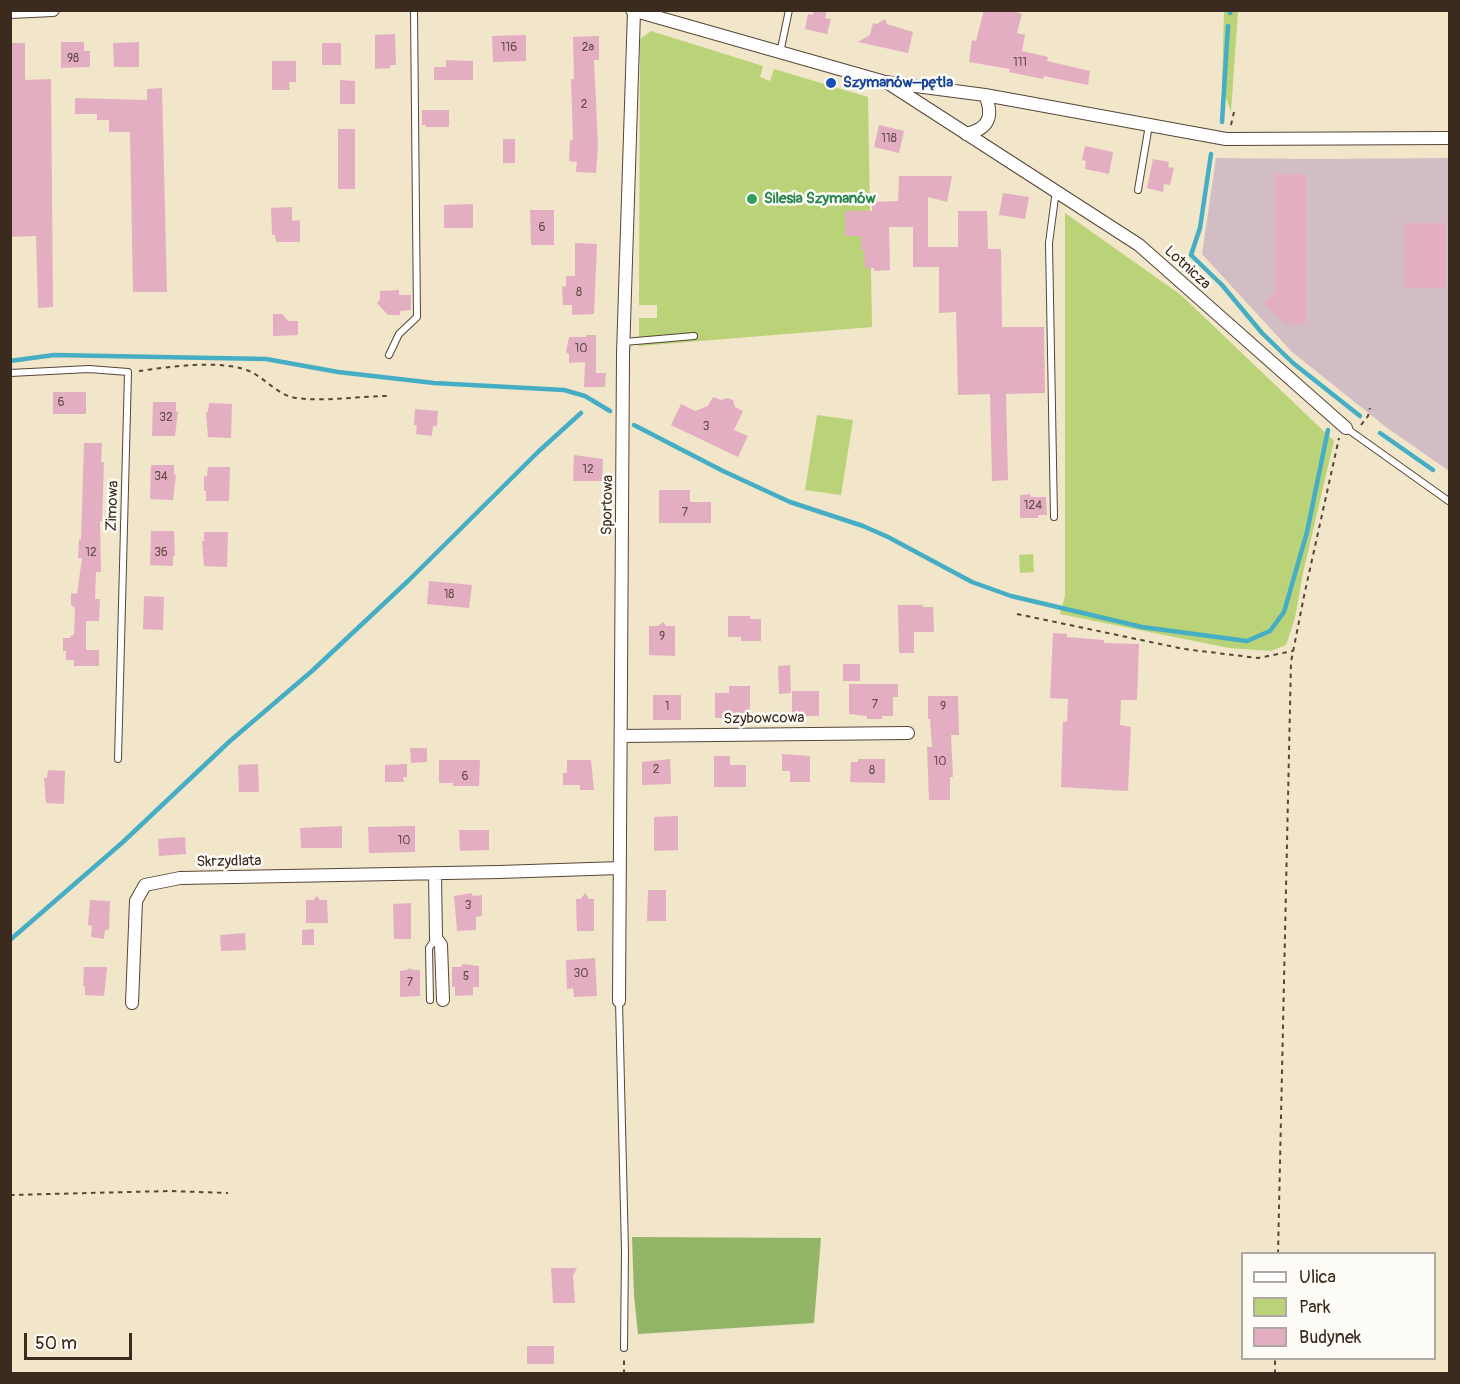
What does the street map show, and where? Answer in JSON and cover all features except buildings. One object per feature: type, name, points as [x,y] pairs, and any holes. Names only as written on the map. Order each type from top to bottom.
[{"type":"street","points":[[10,12],[53,10]]},
{"type":"street","name":"Lotnicza","points":[[633,11],[885,82],[985,95],[1226,139],[1449,138]]},
{"type":"street","name":"Sportowa","points":[[619,1001],[624,342],[633,11]]},
{"type":"street","name":"Lotnicza","points":[[885,82],[1139,245],[1350,431]]},
{"type":"street","points":[[966,134],[977,131],[988,119],[990,111],[985,95]]},
{"type":"street","name":"Szybowcowa","points":[[621,736],[908,733]]},
{"type":"street","name":"Skrzydlata","points":[[132,1003],[136,901],[145,885],[180,878],[620,868]]},
{"type":"street","points":[[435,873],[436,938],[441,945],[443,1000]]},
{"type":"lane","points":[[389,355],[399,334],[417,317],[414,10]]},
{"type":"lane","points":[[780,53],[789,10]]},
{"type":"lane","points":[[1138,190],[1149,125]]},
{"type":"lane","points":[[1054,517],[1049,243],[1056,190]]},
{"type":"lane","points":[[624,342],[694,336]]},
{"type":"lane","points":[[10,373],[89,369],[128,372]]},
{"type":"lane","name":"Zimowa","points":[[118,759],[128,372]]},
{"type":"lane","name":"Lotnicza","points":[[1350,431],[1449,502]]},
{"type":"lane","points":[[430,1000],[429,948],[436,938]]},
{"type":"lane","points":[[619,1001],[625,1251],[624,1348]]},
{"type":"path","points":[[128,372],[180,365],[228,366],[251,372],[286,396],[297,398],[388,396]]},
{"type":"path","points":[[1278,1252],[1293,651],[1340,438],[1368,417],[1370,408]]},
{"type":"path","points":[[1017,614],[1184,649],[1258,658],[1293,651]]},
{"type":"path","points":[[10,1195],[169,1191],[228,1193]]},
{"type":"path","points":[[624,1348],[624,1374]]},
{"type":"shaded area","points":[[1216,158],[1449,158],[1449,471],[1386,427],[1292,352],[1202,254]]},
{"type":"green space","points":[[1224,11],[1238,11],[1231,112],[1222,85]]},
{"type":"green space","points":[[651,31],[763,66],[760,77],[770,81],[774,69],[868,97],[872,327],[639,346],[639,318],[657,318],[657,305],[639,305],[640,39]]},
{"type":"green space","points":[[1065,213],[1181,295],[1334,441],[1303,573],[1295,618],[1286,645],[1271,651],[1229,648],[1060,614],[1065,596]]},
{"type":"green space","points":[[817,415],[853,420],[841,495],[805,490]]},
{"type":"green space","points":[[1033,554],[1034,572],[1020,573],[1019,555]]},
{"type":"green space","points":[[632,1237],[821,1238],[814,1323],[638,1334]]},
{"type":"waterway","points":[[1222,122],[1228,26]]},
{"type":"waterway","points":[[1211,154],[1200,228],[1191,255],[1222,285],[1262,333],[1293,363],[1360,416]]},
{"type":"waterway","points":[[10,361],[54,355],[266,359],[338,372],[434,383],[564,390],[585,396],[610,411]]},
{"type":"waterway","points":[[10,940],[123,842],[230,741],[312,671],[581,413]]},
{"type":"waterway","points":[[634,425],[723,471],[790,502],[863,526],[972,582],[1011,596],[1142,627],[1247,641],[1270,631],[1284,612],[1307,532],[1328,430]]},
{"type":"waterway","points":[[1380,433],[1433,470]]},
{"type":"place","name":"Szymanów–pętla","points":[[831,83]]},
{"type":"place","name":"Silesia Szymanów","points":[[752,199]]}]
